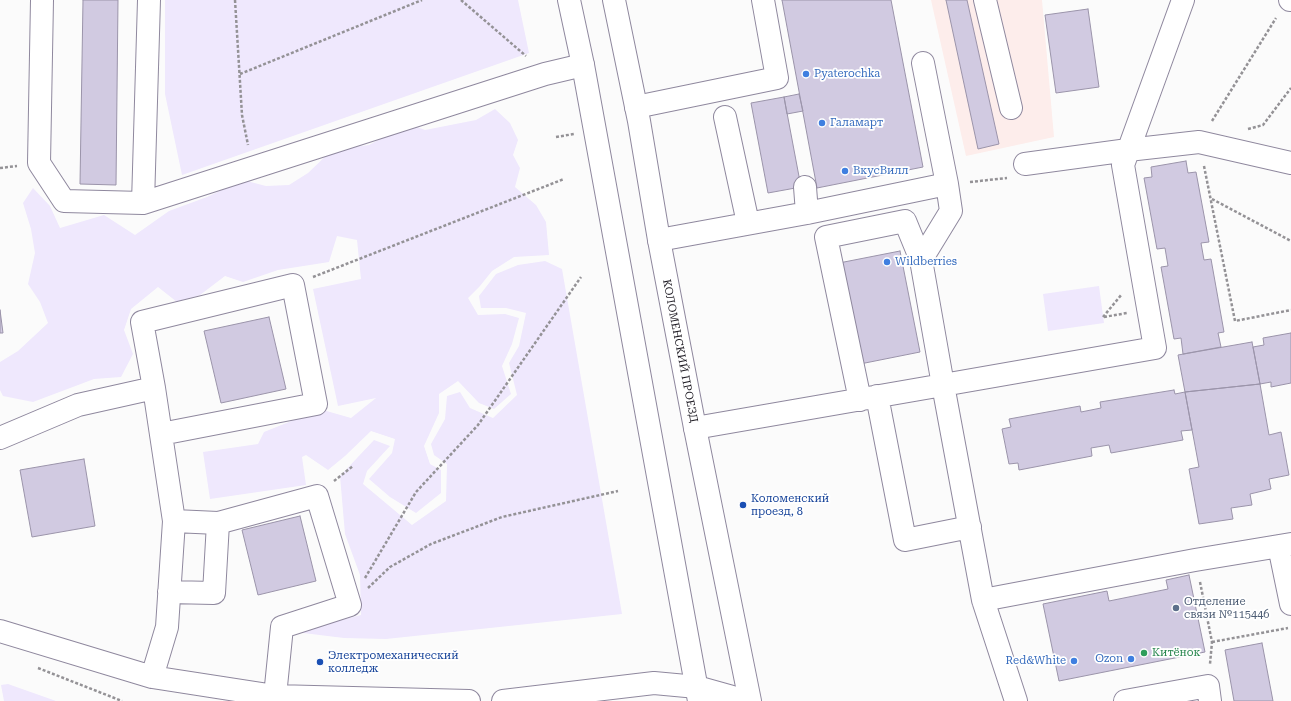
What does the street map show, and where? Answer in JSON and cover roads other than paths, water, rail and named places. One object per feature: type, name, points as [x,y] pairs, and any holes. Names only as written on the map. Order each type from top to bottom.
[{"type":"main road","points":[[42,0],[39,163],[64,201],[143,203],[546,74],[583,65]]},
{"type":"main road","points":[[143,203],[149,0]]},
{"type":"main road","points":[[570,0],[698,694]]},
{"type":"main road","name":"КОЛОМЕНСКИЙ ПРОЕЗД","points":[[614,0],[636,107],[659,240],[748,701]]},
{"type":"main road","points":[[636,107],[776,78],[764,0]]},
{"type":"main road","points":[[985,0],[1011,108]]},
{"type":"main road","points":[[695,428],[944,385],[1163,355],[1123,164],[1183,0]]},
{"type":"main road","points":[[921,260],[951,211],[923,63]]},
{"type":"main road","points":[[725,117],[748,223]]},
{"type":"main road","points":[[1025,164],[1199,142],[1291,163]]},
{"type":"main road","points":[[659,240],[808,213],[947,184]]},
{"type":"main road","points":[[805,186],[808,213]]},
{"type":"main road","points":[[970,527],[905,540],[826,237],[905,220],[921,260],[984,600],[1016,701]]},
{"type":"main road","points":[[152,677],[167,628],[174,521],[154,388],[142,322],[292,285],[316,404],[161,434]]},
{"type":"main road","points":[[0,438],[78,405],[154,388]]},
{"type":"main road","points":[[174,521],[218,523],[317,496],[350,605],[282,627],[275,696]]},
{"type":"main road","points":[[169,592],[214,593],[218,523]]},
{"type":"main road","points":[[984,600],[1196,560],[1285,545],[1291,604]]},
{"type":"main road","points":[[0,631],[152,677],[275,696],[469,701]]},
{"type":"main road","points":[[503,701],[654,683],[698,694],[748,701]]},
{"type":"main road","points":[[1125,701],[1209,694]]},
{"type":"place","name":"Pyaterochka","points":[[806,74]]},
{"type":"place","name":"Галамарт","points":[[822,123]]},
{"type":"place","name":"ВкусВилл","points":[[845,171]]},
{"type":"place","name":"Wildberries","points":[[887,262]]},
{"type":"place","name":"Коломенский проезд, 8","points":[[743,505]]},
{"type":"place","name":"Отделение связи №115446","points":[[1176,608]]},
{"type":"place","name":"Китёнок","points":[[1144,653]]},
{"type":"place","name":"Ozon","points":[[1131,659]]},
{"type":"place","name":"Red&White","points":[[1074,661]]},
{"type":"place","name":"Электромеханический колледж","points":[[320,662]]}]
